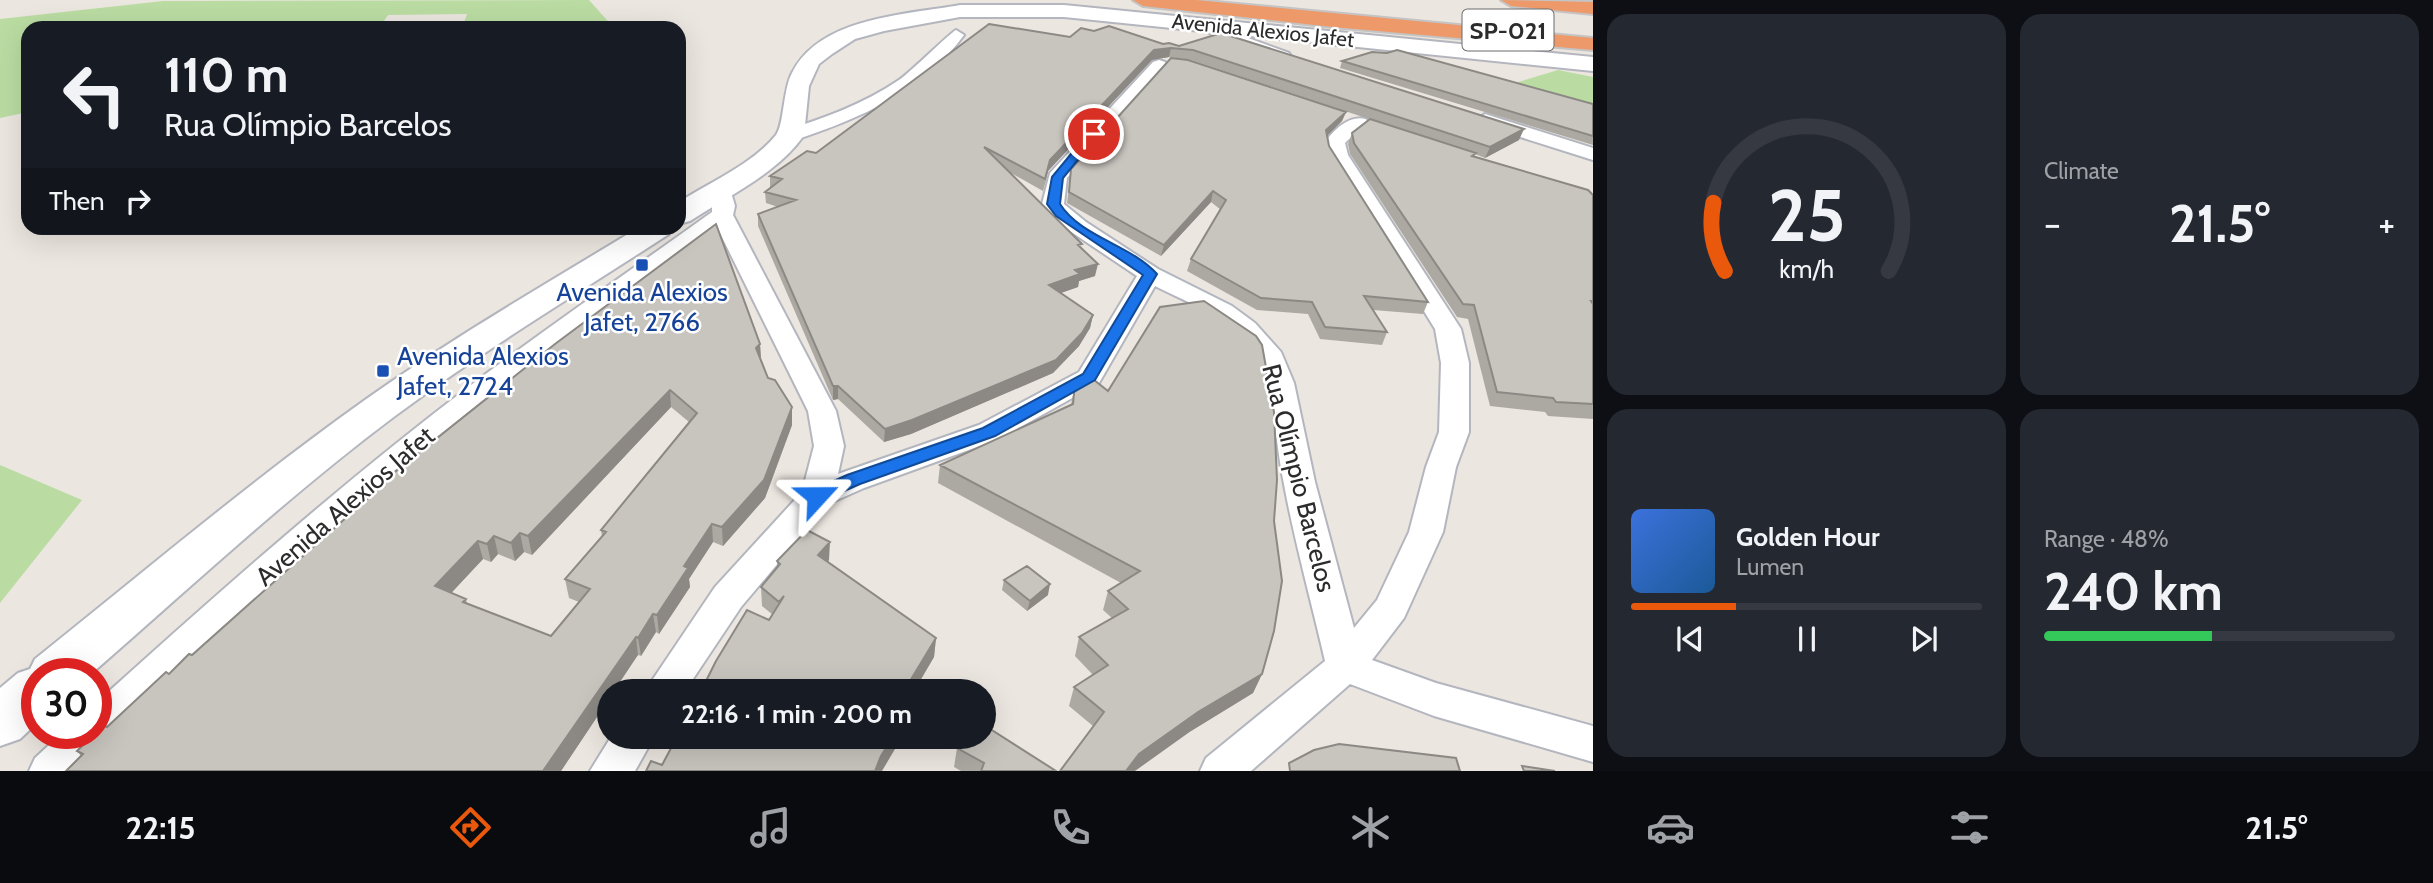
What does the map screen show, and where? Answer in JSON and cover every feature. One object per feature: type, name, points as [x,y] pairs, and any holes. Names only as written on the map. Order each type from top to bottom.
[{"type":"highway","points":[[1143,0],[1593,44]]},
{"type":"highway","name":"SP-021","points":[[1223,0],[1593,38]]},
{"type":"highway","points":[[1503,5],[1593,8]]},
{"type":"highway","name":"SP-021","points":[[1503,5],[1593,19]]},
{"type":"main road","name":"Avenida Alexios Jafet","points":[[686,213],[722,202],[791,135],[797,86],[809,61],[848,35],[880,25],[960,11],[1064,11],[1199,23],[1260,38],[1593,64]]},
{"type":"main road","name":"Avenida Alexios Jafet","points":[[73,658],[317,455],[369,416],[428,374],[647,235]]},
{"type":"main road","points":[[0,722],[21,703]]},
{"type":"street","name":"Avenida Alexios Jafet","points":[[791,135],[840,118],[899,87],[929,66],[956,35]]},
{"type":"street","points":[[1260,38],[1303,64]]},
{"type":"street","name":"Rua Olímpio Barcelos","points":[[1159,65],[1057,177],[1054,204],[1060,214],[1150,274],[1223,311],[1246,328],[1268,352],[1280,383],[1299,482],[1345,666]]},
{"type":"street","points":[[1470,116],[1593,154]]},
{"type":"street","points":[[1221,771],[1345,666],[1391,608],[1426,532],[1441,467],[1454,432],[1455,363],[1448,329],[1338,155],[1335,142],[1346,130],[1359,123]]},
{"type":"street","points":[[722,202],[822,411],[829,446],[817,496]]},
{"type":"street","name":"Avenida Alexios Jafet","points":[[686,230],[722,202]]},
{"type":"street","name":"Avenida Alexios Jafet","points":[[112,713],[219,614],[433,430],[680,235]]},
{"type":"street","points":[[672,679],[728,597],[817,496],[853,480],[989,432],[1089,377],[1150,274]]},
{"type":"street","points":[[1345,666],[1434,699],[1593,744]]},
{"type":"street","points":[[50,771],[73,749]]},
{"type":"street","points":[[611,771],[626,749]]},
{"type":"green space","points":[[589,0],[608,21],[464,21],[467,14],[388,15],[384,21],[21,21],[21,114],[0,118],[0,19],[163,1]]},
{"type":"green space","points":[[1558,70],[1593,77],[1593,105],[1515,83]]},
{"type":"green space","points":[[0,465],[82,500],[0,603]]},
{"type":"building","points":[[989,24],[1070,37],[1081,28],[1094,31],[1109,26],[1163,44],[1179,46],[1221,33],[1524,129],[1490,147],[1193,50],[1154,50],[1050,160],[1045,179],[984,147],[1082,244],[1078,245],[1098,264],[1075,270],[1080,274],[1049,285],[1093,315],[1082,333],[1056,360],[885,429],[838,386],[833,386],[758,214],[796,200],[765,192],[782,179],[770,176],[807,151],[816,153]]},
{"type":"building","points":[[1397,50],[1593,104],[1593,136],[1342,61],[1372,52],[1387,53]]},
{"type":"building","points":[[1171,58],[1188,60],[1346,112],[1326,130],[1329,146],[1428,302],[1364,296],[1387,332],[1325,327],[1312,302],[1261,298],[1191,259],[1226,200],[1213,191],[1164,245],[1069,192],[1071,169]]},
{"type":"building","points":[[1370,119],[1476,153],[1472,156],[1588,190],[1593,195],[1593,404],[1556,402],[1553,398],[1497,392],[1474,305],[1463,304],[1354,143],[1352,133]]},
{"type":"building","points":[[716,224],[760,344],[756,348],[768,378],[775,380],[792,407],[764,480],[722,527],[712,524],[684,566],[688,568],[657,615],[653,614],[607,679],[597,679],[597,693],[543,771],[66,771],[83,754],[77,751],[79,749],[112,749],[112,722],[166,672],[169,674],[189,654],[192,655],[385,483],[382,482],[555,344]],"holes":[[[670,390],[697,413],[601,530],[606,532],[565,579],[590,589],[551,636],[463,602],[466,599],[435,586],[478,541],[487,544],[494,536],[511,543],[520,533],[528,536]]]},
{"type":"building","points":[[1204,301],[1256,336],[1262,345],[1274,412],[1277,480],[1274,521],[1282,581],[1274,631],[1262,674],[1198,712],[1139,754],[1126,771],[1060,771],[1104,712],[1074,687],[1108,665],[1079,637],[1128,609],[1108,591],[1140,571],[940,465],[1073,404],[1075,384],[1089,376],[1108,391],[1160,307]]},
{"type":"building","points":[[807,530],[830,542],[818,555],[936,638],[911,679],[707,679],[747,610],[769,620],[784,596],[779,602],[761,587],[780,564],[777,561]]},
{"type":"building","points":[[1027,566],[1050,584],[1030,601],[1004,580]]},
{"type":"building","points":[[996,733],[1056,771],[981,771],[984,763],[959,749],[996,749]]},
{"type":"building","points":[[1339,744],[1456,758],[1460,771],[1290,771],[1289,763],[1314,750]]},
{"type":"building","points":[[671,749],[885,749],[875,771],[646,771],[651,761],[662,765]]},
{"type":"building","points":[[1522,766],[1555,771],[1524,771]]},
{"type":"place","name":"Avenida Alexios Jafet, 2766","points":[[642,265]]},
{"type":"place","name":"Avenida Alexios Jafet, 2724","points":[[383,371]]},
{"type":"route","points":[[817,496],[853,480],[989,432],[1045,404],[1089,377],[1150,274],[1060,214],[1054,204],[1057,177],[1094,134]]}]
